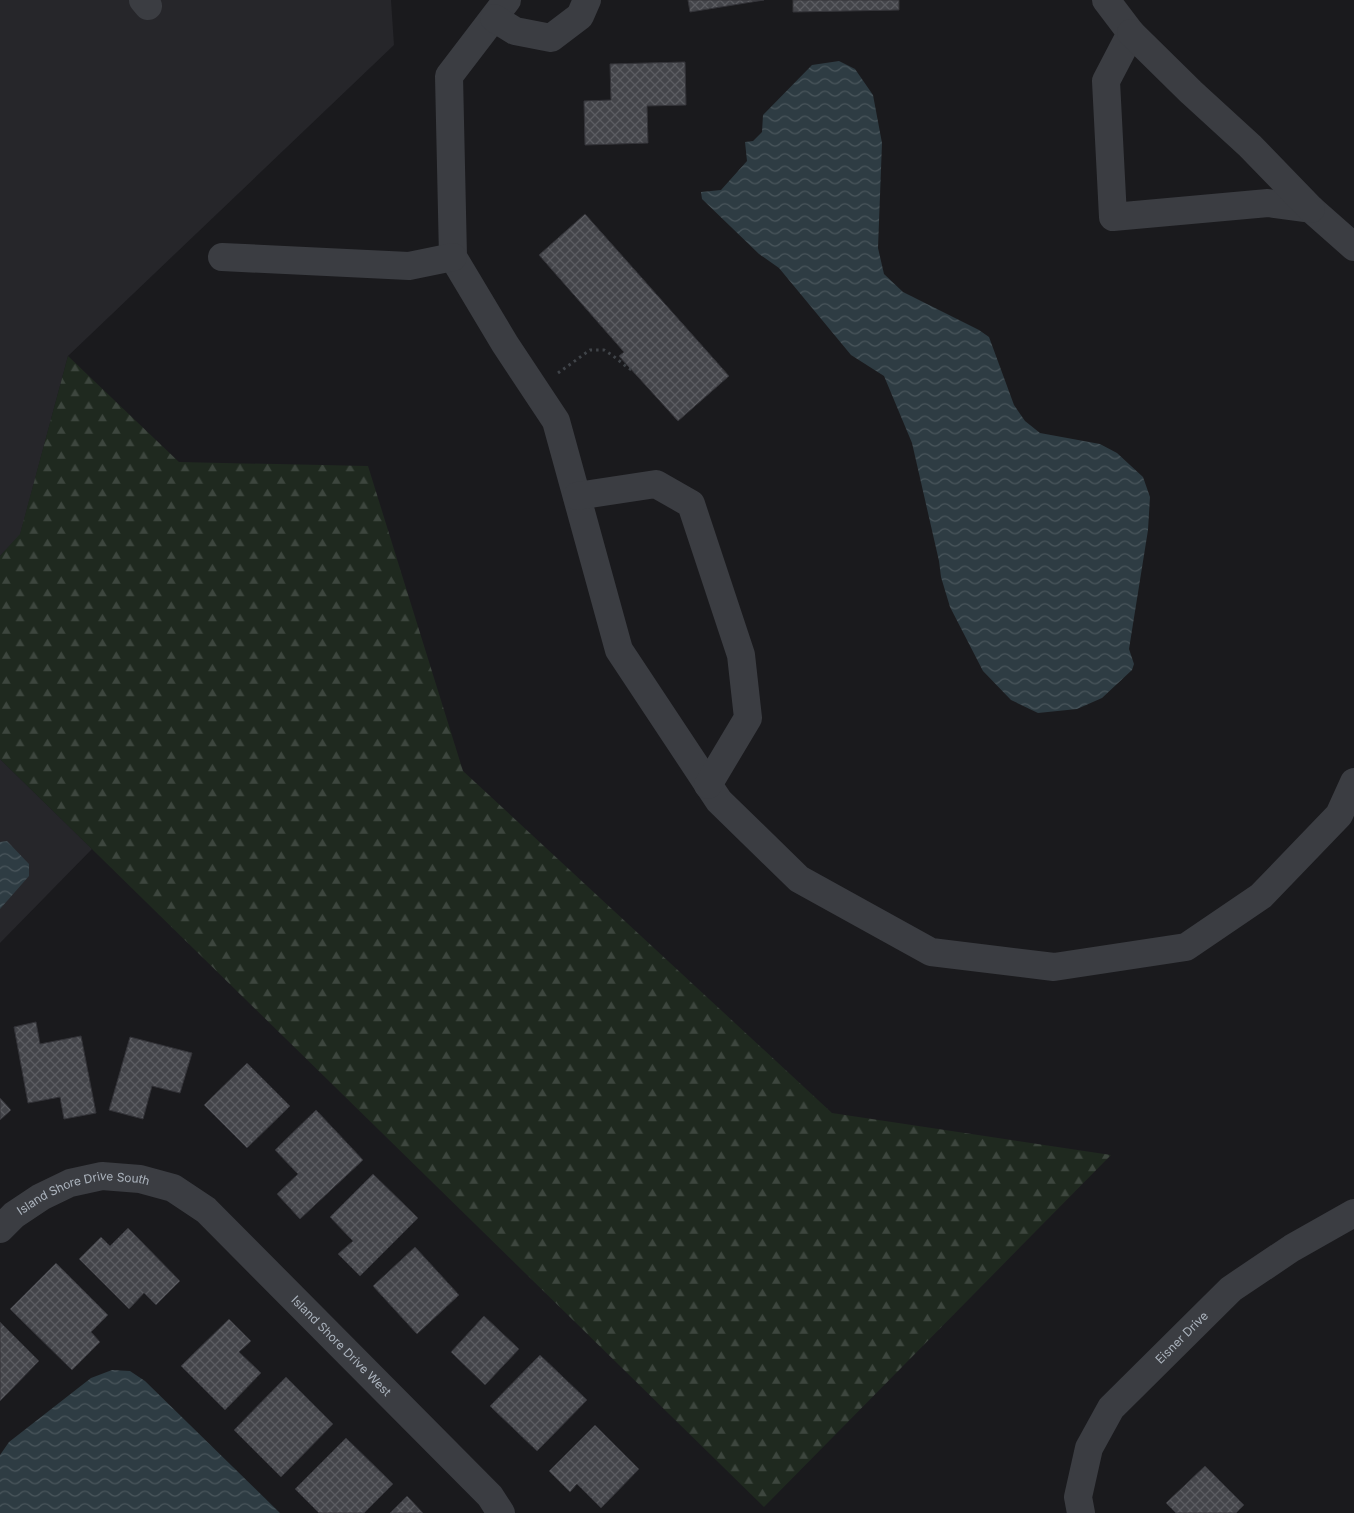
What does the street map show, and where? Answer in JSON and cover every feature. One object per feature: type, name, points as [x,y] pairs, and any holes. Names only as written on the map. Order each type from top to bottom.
[{"type":"street","points":[[587,0],[580,16],[550,38],[515,31],[501,9],[448,76],[453,257],[505,344],[556,421],[619,650],[719,801],[799,879],[931,952],[1054,967],[1186,947],[1261,896],[1339,815],[1354,782]]},
{"type":"street","points":[[1106,0],[1131,33],[1250,146],[1311,209],[1354,247]]},
{"type":"street","points":[[1131,33],[1106,81],[1113,217],[1268,203],[1311,209]]},
{"type":"street","points":[[222,257],[409,266],[453,257]]},
{"type":"street","points":[[577,496],[656,484],[691,504],[741,655],[748,718],[708,785]]},
{"type":"street","name":"Island Shore Drive South","points":[[0,1229],[14,1215],[41,1197],[70,1183],[102,1176],[140,1179],[173,1188]]},
{"type":"street","name":"Island Shore Drive West","points":[[173,1188],[206,1210],[490,1496],[501,1513]]},
{"type":"street","name":"Eisner Drive","points":[[1081,1513],[1078,1497],[1089,1448],[1111,1408],[1231,1289],[1292,1248],[1354,1213]]},
{"type":"path","points":[[536,390],[590,350],[604,350],[636,372]]},
{"type":"shaded area","points":[[0,0],[391,0],[394,45],[68,356],[20,535],[0,556]]},
{"type":"shaded area","points":[[0,759],[92,849],[0,943]]},
{"type":"green space","points":[[68,356],[179,462],[368,466],[463,771],[832,1113],[1111,1155],[764,1507],[0,759],[0,556],[20,534]]},
{"type":"water","points":[[839,61],[855,69],[873,95],[882,143],[878,248],[884,274],[903,292],[979,330],[989,337],[1014,405],[1025,421],[1040,433],[1100,444],[1117,453],[1143,477],[1150,497],[1148,530],[1129,649],[1134,664],[1132,670],[1102,698],[1077,709],[1038,713],[1011,700],[983,671],[950,607],[941,577],[912,443],[884,376],[851,355],[779,268],[759,254],[702,199],[701,192],[721,190],[747,161],[745,142],[753,141],[762,132],[763,115],[812,65]]},
{"type":"water","points":[[7,841],[29,864],[29,876],[0,909],[0,842]]},
{"type":"water","points":[[112,1370],[130,1371],[145,1381],[280,1513],[0,1513],[0,1455],[9,1442],[91,1378]]},
{"type":"building","points":[[688,0],[764,0],[690,12]]},
{"type":"building","points":[[793,0],[899,0],[899,10],[793,12]]},
{"type":"building","points":[[685,62],[686,105],[647,106],[648,143],[585,145],[584,101],[611,100],[610,64]]},
{"type":"building","points":[[585,214],[729,376],[678,421],[619,356],[624,352],[539,255]]},
{"type":"building","points":[[36,1022],[40,1044],[81,1036],[96,1113],[64,1119],[60,1097],[28,1103],[14,1027]]},
{"type":"building","points":[[130,1037],[192,1053],[180,1093],[152,1086],[143,1119],[109,1110]]},
{"type":"building","points":[[247,1063],[290,1106],[247,1148],[204,1105]]},
{"type":"building","points":[[0,1098],[11,1110],[0,1120]]},
{"type":"building","points":[[316,1110],[363,1160],[300,1219],[277,1194],[298,1174],[275,1150]]},
{"type":"building","points":[[373,1174],[418,1218],[360,1276],[338,1254],[353,1241],[330,1217]]},
{"type":"building","points":[[128,1228],[180,1281],[156,1305],[144,1293],[129,1309],[79,1259],[101,1237],[110,1246]]},
{"type":"building","points":[[415,1247],[459,1295],[417,1334],[373,1286]]},
{"type":"building","points":[[56,1263],[108,1315],[91,1332],[100,1342],[72,1370],[10,1309]]},
{"type":"building","points":[[484,1316],[519,1349],[485,1385],[451,1352]]},
{"type":"building","points":[[229,1319],[251,1341],[239,1352],[261,1373],[225,1410],[181,1366]]},
{"type":"building","points":[[0,1322],[39,1361],[0,1401]]},
{"type":"building","points":[[540,1355],[587,1400],[537,1451],[490,1406]]},
{"type":"building","points":[[286,1377],[333,1424],[281,1477],[234,1430]]},
{"type":"building","points":[[595,1425],[639,1469],[601,1508],[577,1484],[570,1492],[549,1471]]},
{"type":"building","points":[[346,1438],[393,1484],[364,1513],[319,1513],[295,1489]]},
{"type":"building","points":[[1205,1466],[1244,1505],[1236,1513],[1176,1513],[1166,1503]]},
{"type":"building","points":[[407,1496],[423,1513],[390,1513]]}]
